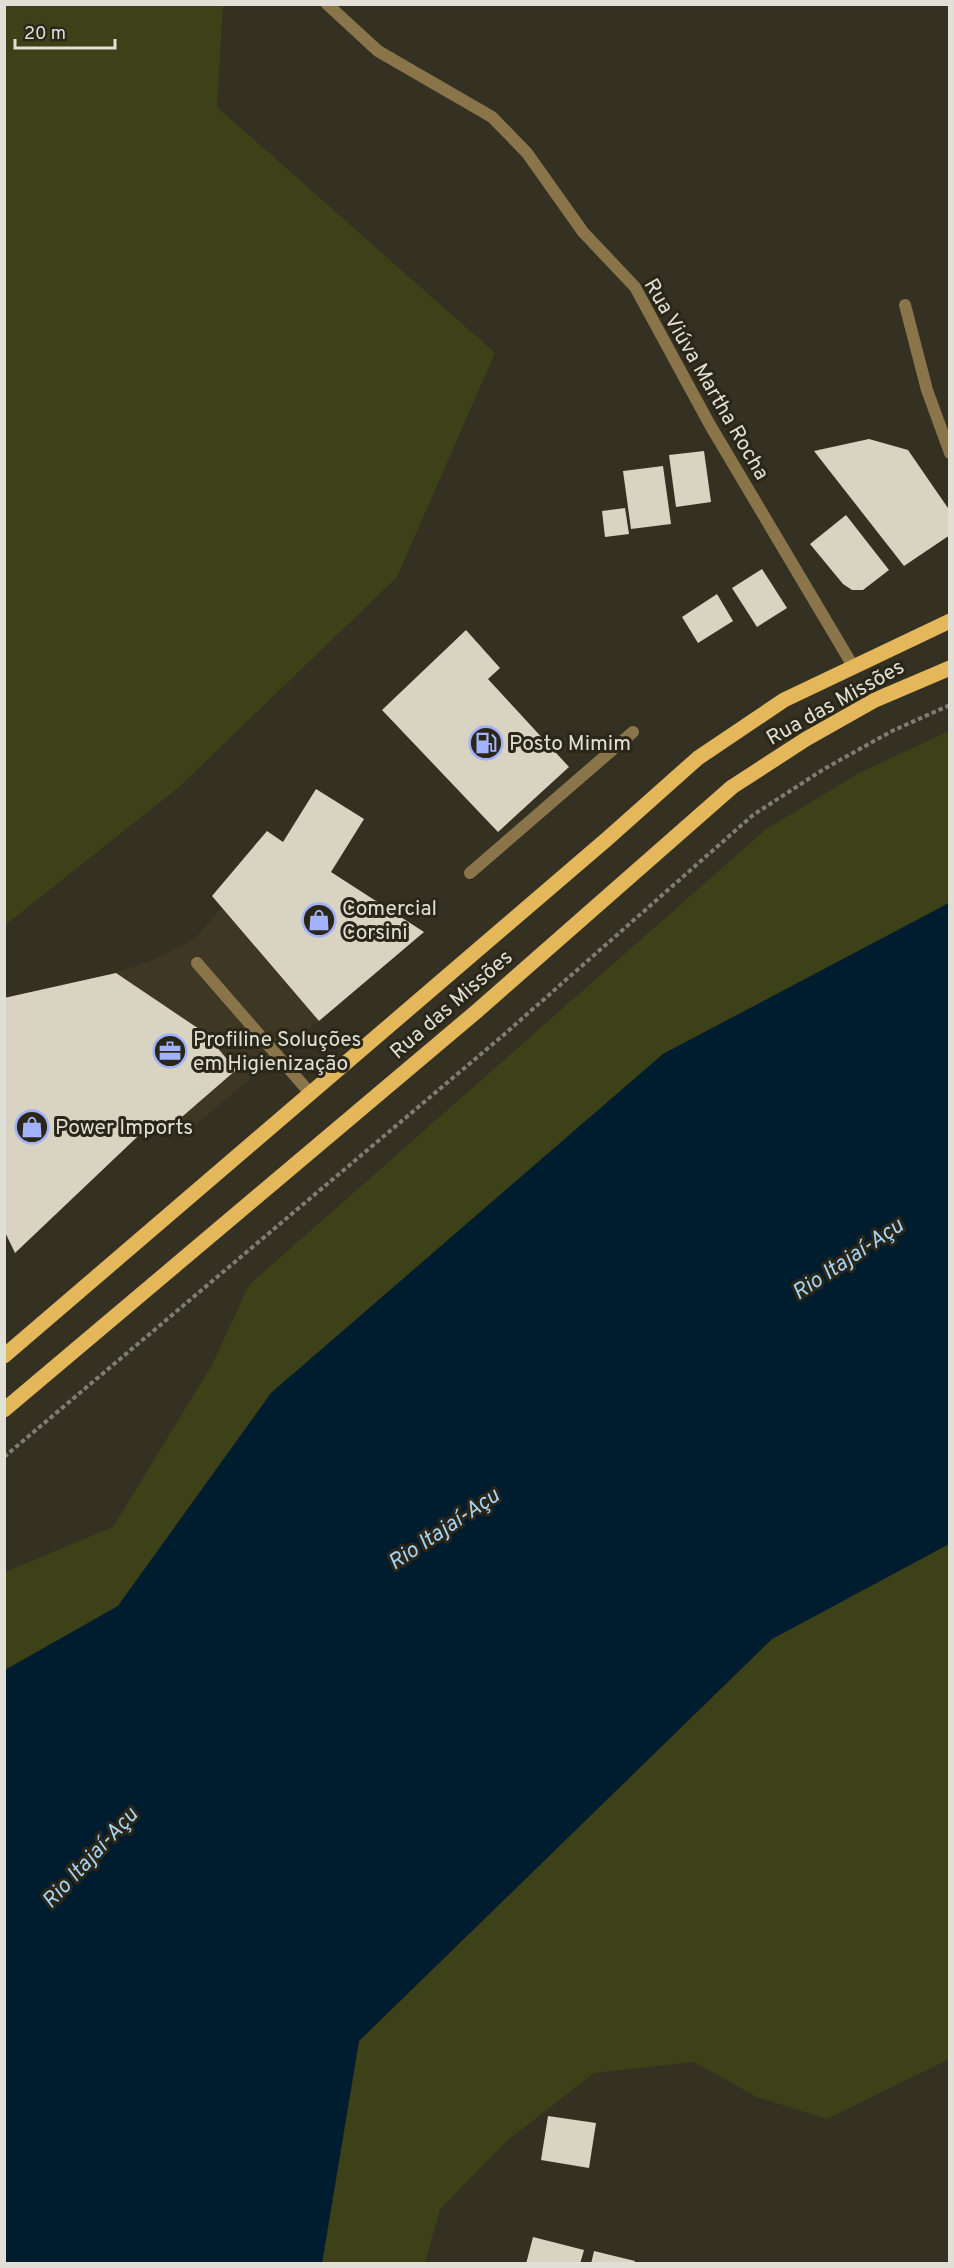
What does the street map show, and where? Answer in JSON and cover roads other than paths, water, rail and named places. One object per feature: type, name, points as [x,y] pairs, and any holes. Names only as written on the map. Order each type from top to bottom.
[{"type":"main road","name":"Rua das Missões","points":[[4,1356],[598,847],[698,758],[784,700],[950,621]]},
{"type":"main road","name":"Rua das Missões","points":[[4,1410],[477,1011],[732,787],[806,739],[875,700],[950,668]]},
{"type":"street","name":"Rua Viúva Martha Rocha","points":[[327,4],[378,51],[492,117],[527,153],[583,232],[635,287],[710,425],[853,666]]},
{"type":"street","points":[[905,305],[927,390],[950,453]]},
{"type":"street","points":[[470,873],[633,732]]},
{"type":"street","points":[[197,963],[310,1093]]},
{"type":"water","name":"Rio Itajaí-Açu","points":[[949,903],[949,1544],[772,1639],[359,2041],[322,2263],[5,2263],[5,1670],[118,1606],[271,1393],[663,1054]]},
{"type":"place","name":"Posto Mimim","points":[[486,743]]},
{"type":"place","name":"Comercial Corsini","points":[[319,920]]},
{"type":"place","name":"Profiline Soluções em Higienização","points":[[170,1051]]},
{"type":"place","name":"Power Imports","points":[[32,1127]]}]
